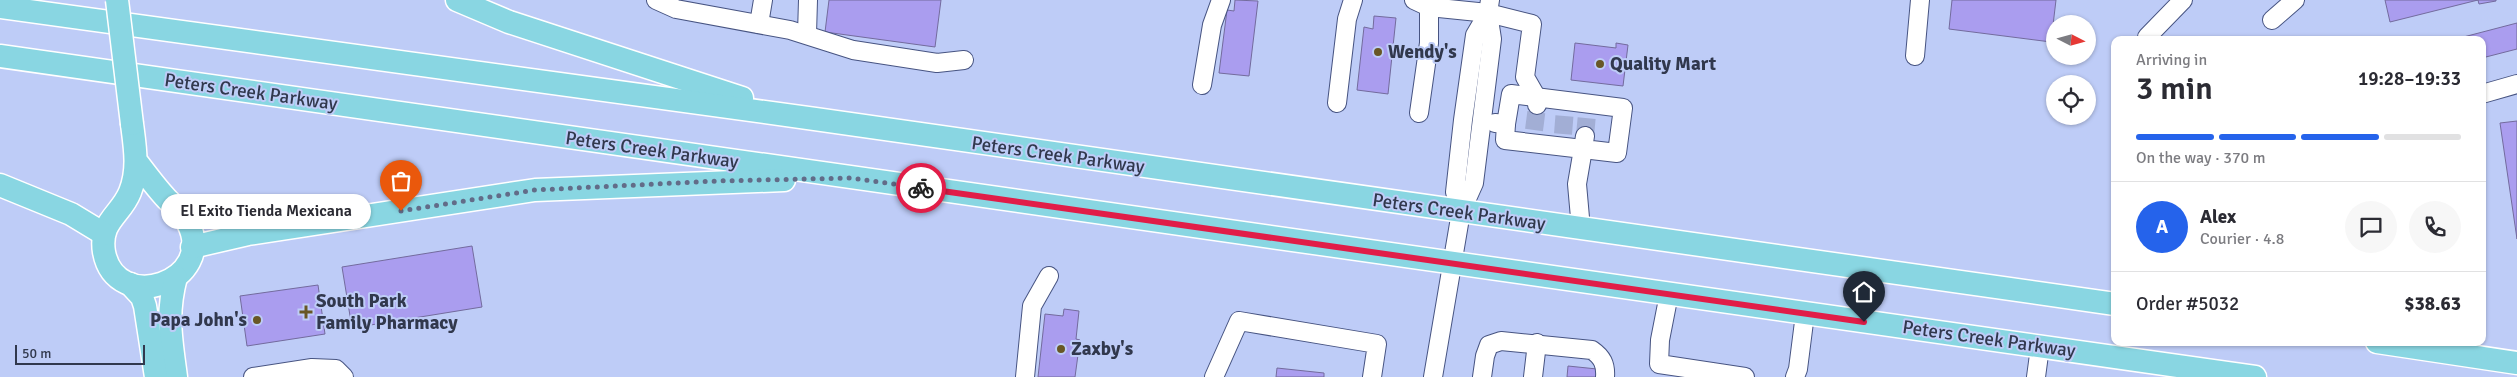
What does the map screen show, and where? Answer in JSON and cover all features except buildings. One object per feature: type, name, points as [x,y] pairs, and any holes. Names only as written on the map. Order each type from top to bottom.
[{"type":"main road","points":[[117,0],[137,162],[131,190],[126,201],[112,216],[104,234],[104,254],[108,263],[121,278],[130,284],[142,297],[156,377]]},
{"type":"main road","points":[[457,0],[508,22],[706,88],[815,119]]},
{"type":"main road","name":"Peters Creek Parkway","points":[[0,7],[815,119],[2111,303]]},
{"type":"main road","name":"Peters Creek Parkway","points":[[0,56],[2255,377]]},
{"type":"main road","points":[[130,284],[139,287],[159,286],[176,277],[188,262],[192,247],[188,222],[166,199],[137,162]]},
{"type":"main road","points":[[192,247],[248,234],[535,190],[717,181],[852,178]]},
{"type":"main road","points":[[0,185],[71,214],[104,234]]},
{"type":"main road","points":[[176,277],[170,301],[169,322],[176,377]]},
{"type":"main road","points":[[2404,346],[2517,363]]},
{"type":"street","points":[[656,0],[676,9],[696,6],[759,24],[807,34],[853,50],[936,63],[964,60]]},
{"type":"street","points":[[759,24],[763,0]]},
{"type":"street","points":[[807,34],[808,0]]},
{"type":"street","points":[[1202,84],[1212,25],[1221,0]]},
{"type":"street","points":[[1337,103],[1346,18],[1353,0]]},
{"type":"street","points":[[1914,56],[1920,0]]},
{"type":"street","points":[[2148,36],[2183,0]]},
{"type":"street","points":[[2272,20],[2295,0]]},
{"type":"street","points":[[1420,113],[1429,43],[1422,4],[1489,6],[1532,24],[1525,77],[1537,102]]},
{"type":"street","points":[[1433,377],[1461,212],[1474,183],[1492,40],[1489,6]]},
{"type":"street","points":[[1461,212],[1455,192],[1462,120],[1474,35],[1489,6]]},
{"type":"street","points":[[2486,93],[2517,84]]},
{"type":"street","points":[[1511,94],[1537,102],[1588,109],[1622,108],[1618,153],[1584,142],[1533,136],[1505,140],[1511,94]]},
{"type":"street","points":[[1482,121],[1506,124]]},
{"type":"street","points":[[1581,229],[1577,184],[1584,142]]},
{"type":"street","points":[[1025,377],[1032,306],[1049,276]]},
{"type":"street","points":[[1669,294],[1660,340],[1658,370],[1745,377]]},
{"type":"street","points":[[1799,374],[1805,314]]},
{"type":"street","points":[[1214,377],[1239,321],[1377,344],[1372,377]]},
{"type":"street","points":[[1482,377],[1485,356],[1489,345],[1501,341],[1537,343],[1592,350],[1602,357],[1605,377]]},
{"type":"street","points":[[1533,377],[1537,343]]},
{"type":"street","points":[[2036,377],[2040,347]]},
{"type":"street","points":[[253,377],[336,369],[344,377]]},
{"type":"tunnel","points":[[1534,130],[1537,107]]},
{"type":"tunnel","points":[[1563,134],[1565,109]]},
{"type":"tunnel","points":[[1585,136],[1587,114]]},
{"type":"way so far","points":[[401,211],[535,190],[717,181],[852,178],[921,188]]},
{"type":"place","name":"Wendy's","points":[[1378,52]]},
{"type":"place","name":"Quality Mart","points":[[1600,64]]},
{"type":"place","name":"El Exito Tienda Mexicana","points":[[401,211]]},
{"type":"place","name":"South Park Family Pharmacy","points":[[306,312]]},
{"type":"place","name":"Papa John's","points":[[257,320]]},
{"type":"place","name":"Zaxby's","points":[[1061,349]]},
{"type":"route","points":[[921,188],[1864,322]]}]
